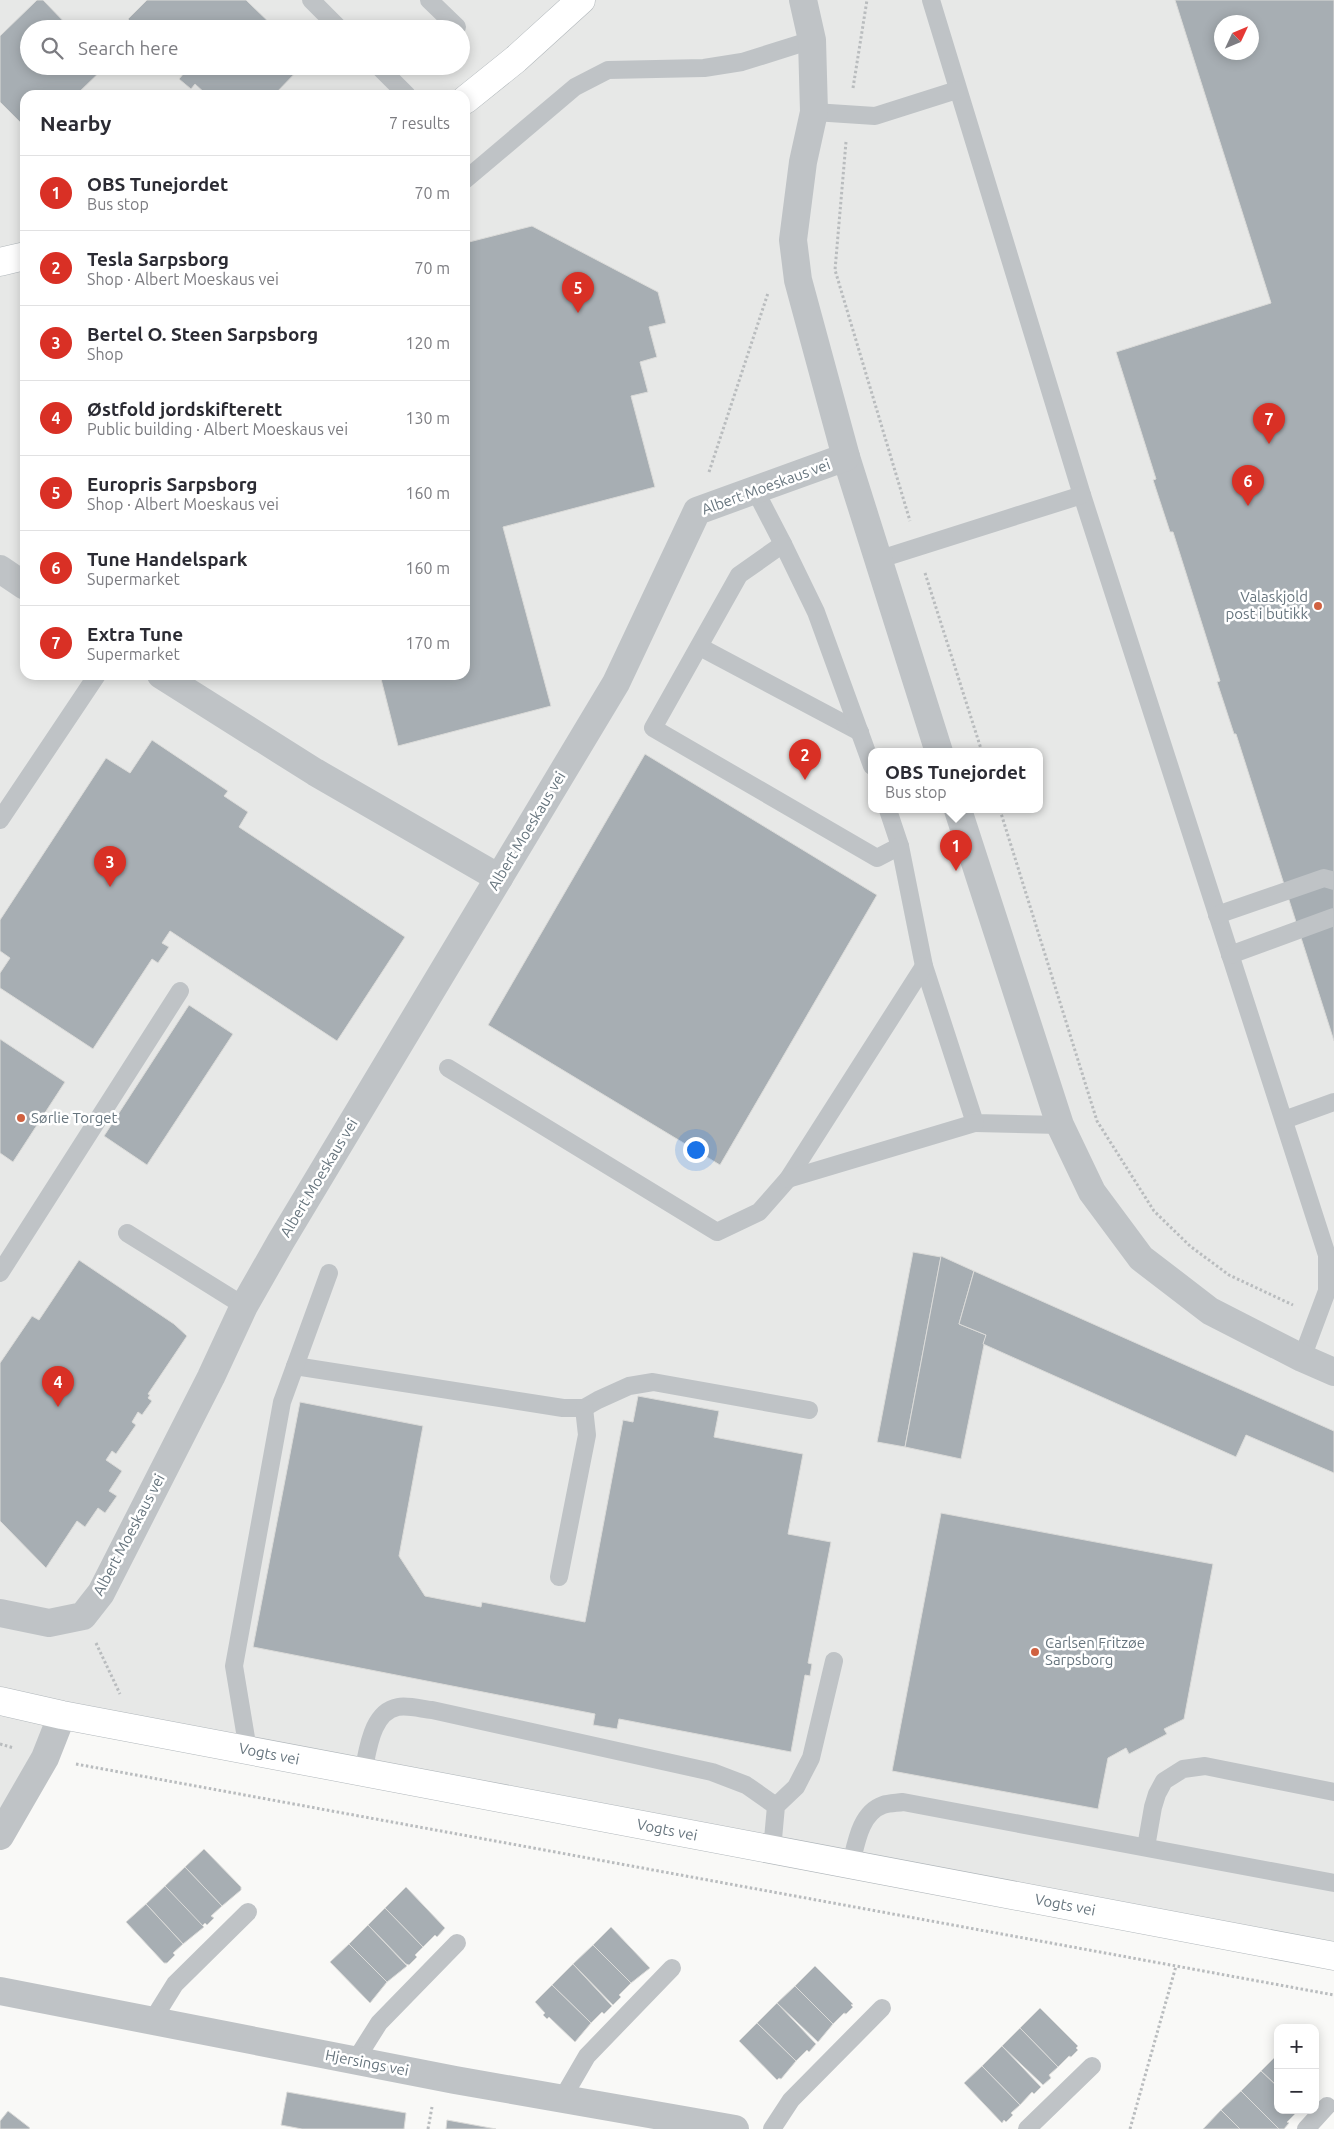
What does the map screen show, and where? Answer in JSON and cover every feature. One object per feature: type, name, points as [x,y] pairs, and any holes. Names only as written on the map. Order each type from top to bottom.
[{"type":"street","points":[[470,96],[516,59],[581,0]]},
{"type":"street","name":"Albert Moeskaus vei","points":[[83,1616],[101,1593],[211,1377],[244,1306],[286,1232],[616,683],[697,511],[846,457],[798,280],[793,240],[803,162],[814,112],[812,40],[803,0]]},
{"type":"street","points":[[0,262],[20,257]]},
{"type":"street","points":[[846,457],[938,748]]},
{"type":"street","points":[[0,569],[20,583]]},
{"type":"street","points":[[169,680],[315,772],[499,878]]},
{"type":"street","points":[[959,813],[1060,1125],[1092,1192],[1141,1258],[1210,1311],[1302,1358],[1334,1372]]},
{"type":"street","points":[[0,1612],[49,1623],[83,1616]]},
{"type":"street","name":"Vogts vei","points":[[0,1701],[62,1715],[772,1850],[1333,1950]]},
{"type":"street","points":[[0,1836],[45,1758],[62,1715]]},
{"type":"street","name":"Hjersings vei","points":[[0,1991],[355,2061],[736,2129]]},
{"type":"lane","points":[[310,0],[331,20]]},
{"type":"lane","points":[[429,0],[450,20]]},
{"type":"lane","points":[[930,0],[1082,495],[1327,1255],[1327,1291],[1302,1358]]},
{"type":"lane","points":[[470,176],[574,87],[608,70],[704,68],[742,62],[812,40]]},
{"type":"lane","points":[[387,75],[402,90]]},
{"type":"lane","points":[[814,112],[875,116],[957,90]]},
{"type":"lane","points":[[755,490],[816,612],[868,755]]},
{"type":"lane","points":[[878,560],[918,549],[1082,495]]},
{"type":"lane","points":[[783,544],[739,575],[653,728],[877,858],[900,846]]},
{"type":"lane","points":[[700,646],[860,732]]},
{"type":"lane","points":[[0,820],[94,680]]},
{"type":"lane","points":[[889,813],[900,846],[924,966],[975,1123]]},
{"type":"lane","points":[[1217,914],[1324,878],[1334,881]]},
{"type":"lane","points":[[1230,954],[1334,917]]},
{"type":"lane","points":[[448,1068],[717,1232],[759,1212],[788,1179],[924,966]]},
{"type":"lane","points":[[0,1273],[180,991]]},
{"type":"lane","points":[[1284,1120],[1334,1102]]},
{"type":"lane","points":[[788,1179],[975,1123],[1060,1125]]},
{"type":"lane","points":[[127,1233],[244,1306]]},
{"type":"lane","points":[[248,1750],[234,1666],[282,1402],[329,1274]]},
{"type":"lane","points":[[295,1366],[563,1408],[584,1408],[629,1386],[653,1382],[810,1410]]},
{"type":"lane","points":[[559,1576],[587,1434],[584,1408]]},
{"type":"lane","points":[[772,1850],[776,1806],[796,1787],[811,1758],[834,1661]]},
{"type":"lane","points":[[363,1772],[374,1726],[385,1713],[398,1707],[432,1710],[712,1772],[746,1785],[776,1806]]},
{"type":"lane","points":[[1146,1847],[1157,1794],[1164,1781],[1183,1769],[1205,1766],[1334,1792]]},
{"type":"lane","points":[[852,1864],[860,1828],[870,1815],[882,1805],[903,1802],[1334,1883]]},
{"type":"lane","points":[[152,2021],[175,1984],[248,1912]]},
{"type":"lane","points":[[355,2061],[379,2023],[457,1943]]},
{"type":"lane","points":[[562,2099],[588,2056],[672,1968]]},
{"type":"lane","points":[[772,2129],[791,2100],[882,2008]]},
{"type":"lane","points":[[1027,2129],[1092,2066]]},
{"type":"lane","points":[[1306,2129],[1327,2106]]},
{"type":"path","points":[[867,0],[849,115],[835,270],[918,549],[981,748]]},
{"type":"path","points":[[697,511],[770,288],[835,270]]},
{"type":"path","points":[[1001,813],[1097,1121],[1143,1194],[1154,1211],[1190,1246],[1229,1275],[1318,1316]]},
{"type":"path","points":[[83,1616],[136,1729]]},
{"type":"path","points":[[0,1744],[45,1758],[1334,1995]]},
{"type":"path","points":[[1130,2129],[1176,1966]]},
{"type":"shaded area","points":[[0,0],[1334,0],[1334,1956],[63,1715],[0,1836]]},
{"type":"building","points":[[37,0],[43,0],[62,20],[20,20],[20,75],[97,75],[81,90],[20,90],[20,122],[0,102],[0,36]]},
{"type":"building","points":[[147,0],[246,0],[267,20],[129,20]]},
{"type":"building","points":[[1175,0],[1334,0],[1334,1041],[1236,734],[1234,734],[1217,682],[1220,681],[1173,532],[1170,532],[1153,480],[1156,479],[1116,352],[1271,303]]},
{"type":"building","points":[[182,75],[293,75],[279,90],[202,90],[195,84],[191,89],[179,79]]},
{"type":"building","points":[[532,226],[658,292],[666,323],[649,327],[657,357],[640,362],[648,392],[631,396],[655,487],[503,527],[551,706],[398,746],[381,680],[470,680],[470,242]]},
{"type":"building","points":[[152,740],[228,791],[224,796],[248,812],[239,827],[405,937],[337,1041],[170,931],[162,943],[169,947],[158,963],[152,959],[93,1049],[0,988],[0,973],[10,958],[0,951],[0,920],[106,758],[130,773]]},
{"type":"building","points":[[645,754],[877,895],[720,1165],[488,1025]]},
{"type":"building","points":[[189,1005],[233,1034],[147,1165],[104,1136]]},
{"type":"building","name":"Sørlie Torget","points":[[0,1039],[65,1082],[13,1162],[0,1153]]},
{"type":"building","points":[[913,1252],[941,1257],[905,1447],[877,1442]]},
{"type":"building","points":[[941,1256],[974,1271],[959,1324],[986,1335],[961,1459],[905,1447]]},
{"type":"building","points":[[79,1260],[174,1324],[187,1336],[148,1394],[150,1395],[148,1398],[152,1401],[142,1415],[138,1412],[132,1422],[136,1425],[116,1454],[112,1451],[106,1460],[122,1471],[109,1491],[117,1496],[105,1513],[98,1508],[85,1527],[77,1521],[46,1568],[0,1521],[0,1363],[32,1316],[39,1320]]},
{"type":"building","points":[[974,1271],[1334,1431],[1334,1473],[1246,1435],[1236,1457],[983,1344],[986,1335],[959,1324]]},
{"type":"building","points":[[638,1396],[719,1411],[714,1437],[803,1454],[788,1534],[831,1542],[808,1663],[812,1664],[810,1676],[805,1675],[791,1752],[619,1719],[617,1729],[593,1725],[595,1714],[253,1647],[300,1402],[423,1426],[399,1556],[425,1596],[481,1607],[482,1602],[585,1622],[623,1420],[633,1422]]},
{"type":"building","points":[[941,1513],[1213,1564],[1184,1719],[1164,1729],[1167,1734],[1129,1754],[1126,1748],[1108,1758],[1098,1809],[892,1771]]},
{"type":"building","points":[[204,1849],[241,1887],[241,1890],[222,1906],[185,1867]]},
{"type":"building","points":[[185,1867],[222,1906],[211,1916],[214,1918],[207,1925],[205,1923],[202,1926],[165,1886]]},
{"type":"building","points":[[165,1886],[204,1927],[183,1944],[146,1904]]},
{"type":"building","points":[[406,1887],[445,1928],[437,1937],[435,1935],[423,1947],[385,1908]]},
{"type":"building","points":[[146,1904],[183,1944],[173,1953],[175,1955],[167,1963],[164,1963],[126,1922]]},
{"type":"building","points":[[385,1908],[423,1947],[409,1965],[368,1925]]},
{"type":"building","points":[[368,1925],[407,1966],[387,1982],[349,1944]]},
{"type":"building","points":[[611,1927],[650,1968],[631,1983],[593,1945]]},
{"type":"building","points":[[349,1944],[387,1982],[370,2003],[330,1962]]},
{"type":"building","points":[[593,1945],[631,1983],[619,1995],[621,1997],[613,2005],[573,1964]]},
{"type":"building","points":[[573,1964],[612,2006],[604,2014],[602,2012],[591,2023],[552,1985]]},
{"type":"building","points":[[815,1966],[853,2004],[851,2005],[853,2007],[846,2014],[844,2013],[833,2024],[795,1986]]},
{"type":"building","points":[[552,1985],[591,2023],[575,2042],[549,2017],[547,2019],[543,2015],[545,2013],[535,2002]]},
{"type":"building","points":[[795,1986],[833,2024],[818,2042],[777,2003]]},
{"type":"building","points":[[777,2003],[816,2044],[809,2052],[807,2050],[796,2061],[757,2023]]},
{"type":"building","points":[[1040,2008],[1078,2046],[1076,2048],[1078,2050],[1058,2067],[1020,2028]]},
{"type":"building","points":[[757,2023],[796,2061],[781,2079],[777,2080],[739,2041]]},
{"type":"building","points":[[1020,2028],[1058,2067],[1049,2075],[1051,2078],[1043,2085],[1002,2046]]},
{"type":"building","points":[[1002,2046],[1041,2087],[1034,2094],[1032,2092],[1020,2105],[982,2066]]},
{"type":"building","points":[[1274,2058],[1274,2083],[1261,2071]]},
{"type":"building","points":[[982,2066],[1020,2105],[1011,2113],[1013,2115],[1006,2122],[1004,2120],[1002,2123],[964,2083]]},
{"type":"building","points":[[1261,2071],[1274,2083],[1274,2114],[1295,2114],[1287,2122],[1289,2123],[1284,2129],[1279,2129],[1241,2091]]},
{"type":"building","points":[[1241,2091],[1279,2129],[1240,2129],[1221,2110]]},
{"type":"building","points":[[287,2092],[406,2113],[404,2129],[302,2129],[281,2125]]},
{"type":"building","points":[[1221,2110],[1240,2129],[1203,2129]]},
{"type":"building","points":[[8,2111],[30,2128],[0,2129],[0,2121]]},
{"type":"building","points":[[447,2120],[496,2129],[446,2129]]},
{"type":"place","name":"Europris Sarpsborg","points":[[578,313]]},
{"type":"place","name":"Extra Tune","points":[[1269,444]]},
{"type":"place","name":"Tune Handelspark","points":[[1248,506]]},
{"type":"place","name":"Valaskjold post i butikk","points":[[1318,606]]},
{"type":"place","name":"Tesla Sarpsborg","points":[[805,780]]},
{"type":"place","name":"OBS Tunejordet","points":[[956,871]]},
{"type":"place","name":"Bertel O. Steen Sarpsborg","points":[[110,887]]},
{"type":"place","name":"Sørlie Torget","points":[[21,1118]]},
{"type":"place","name":"Østfold jordskifterett","points":[[58,1407]]},
{"type":"place","name":"Carlsen Fritzøe Sarpsborg","points":[[1035,1652]]}]
